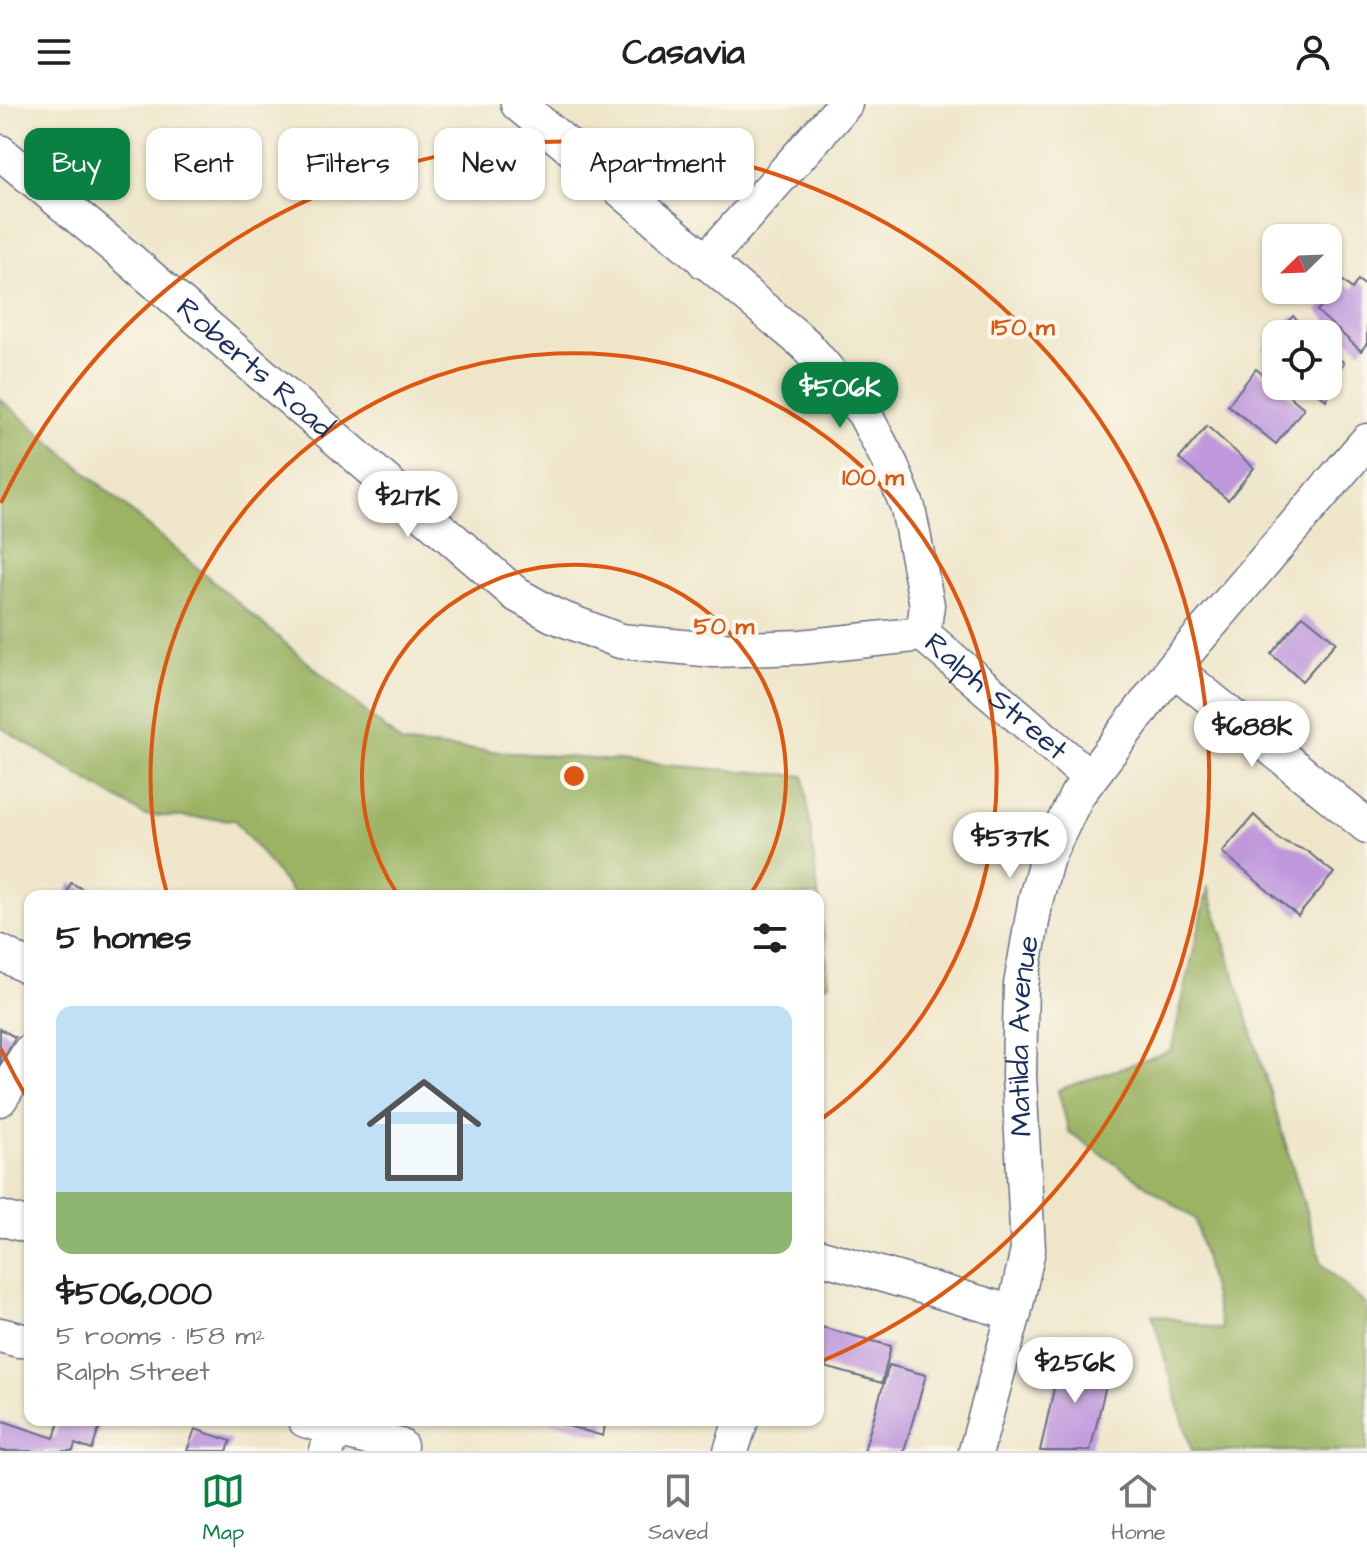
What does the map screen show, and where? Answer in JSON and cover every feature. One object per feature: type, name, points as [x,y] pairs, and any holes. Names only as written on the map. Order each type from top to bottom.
[{"type":"street","name":"Ralph Street","points":[[518,104],[805,344],[864,413],[891,465],[908,508],[927,605],[923,634],[1089,777]]},
{"type":"street","points":[[705,262],[845,104]]},
{"type":"street","name":"Roberts Road","points":[[0,152],[129,259],[517,595],[553,615],[620,641],[714,650],[801,647],[923,634]]},
{"type":"street","name":"Matilda Avenue","points":[[976,1451],[1028,1250],[1019,1075],[1021,985],[1036,898],[1047,857],[1089,777],[1173,668],[1367,441]]},
{"type":"street","points":[[1173,668],[1367,826]]},
{"type":"street","points":[[0,952],[24,965]]},
{"type":"street","points":[[0,1099],[24,1061]]},
{"type":"street","points":[[0,1218],[24,1224]]},
{"type":"street","points":[[824,1258],[1014,1313]]},
{"type":"street","points":[[731,1451],[739,1426]]},
{"type":"street","points":[[321,1433],[400,1446]]},
{"type":"green space","points":[[0,399],[403,744],[804,776],[818,890],[290,890],[235,820],[144,815],[0,727]]},
{"type":"green space","points":[[1208,888],[1322,1264],[1367,1306],[1367,1451],[1192,1451],[1152,1314],[1222,1330],[1195,1219],[1069,1132],[1058,1090],[1171,1051]]},
{"type":"green space","points":[[824,942],[829,983],[824,986]]},
{"type":"building","points":[[1342,280],[1352,289],[1358,280],[1367,287],[1367,343],[1361,351],[1342,334],[1342,320],[1327,320],[1317,311],[1323,304],[1342,304]]},
{"type":"building","points":[[1256,369],[1262,374],[1262,400],[1294,400],[1304,408],[1276,444],[1228,405]]},
{"type":"building","points":[[1207,426],[1254,468],[1228,500],[1179,459]]},
{"type":"building","points":[[1303,615],[1336,642],[1302,681],[1271,654]]},
{"type":"building","points":[[1254,815],[1280,840],[1307,851],[1334,873],[1298,916],[1222,852]]},
{"type":"building","points":[[71,883],[84,890],[68,890]]},
{"type":"building","points":[[0,1029],[15,1037],[0,1066]]},
{"type":"building","points":[[824,1328],[891,1346],[882,1383],[824,1367]]},
{"type":"building","points":[[1062,1353],[1111,1365],[1090,1451],[1040,1451]]},
{"type":"building","points":[[889,1365],[926,1375],[904,1451],[864,1451]]},
{"type":"building","points":[[0,1420],[54,1438],[58,1426],[100,1426],[92,1450],[75,1444],[73,1451],[0,1451]]},
{"type":"building","points":[[568,1426],[605,1426],[603,1436]]},
{"type":"building","points":[[195,1429],[231,1441],[227,1451],[187,1451]]}]
